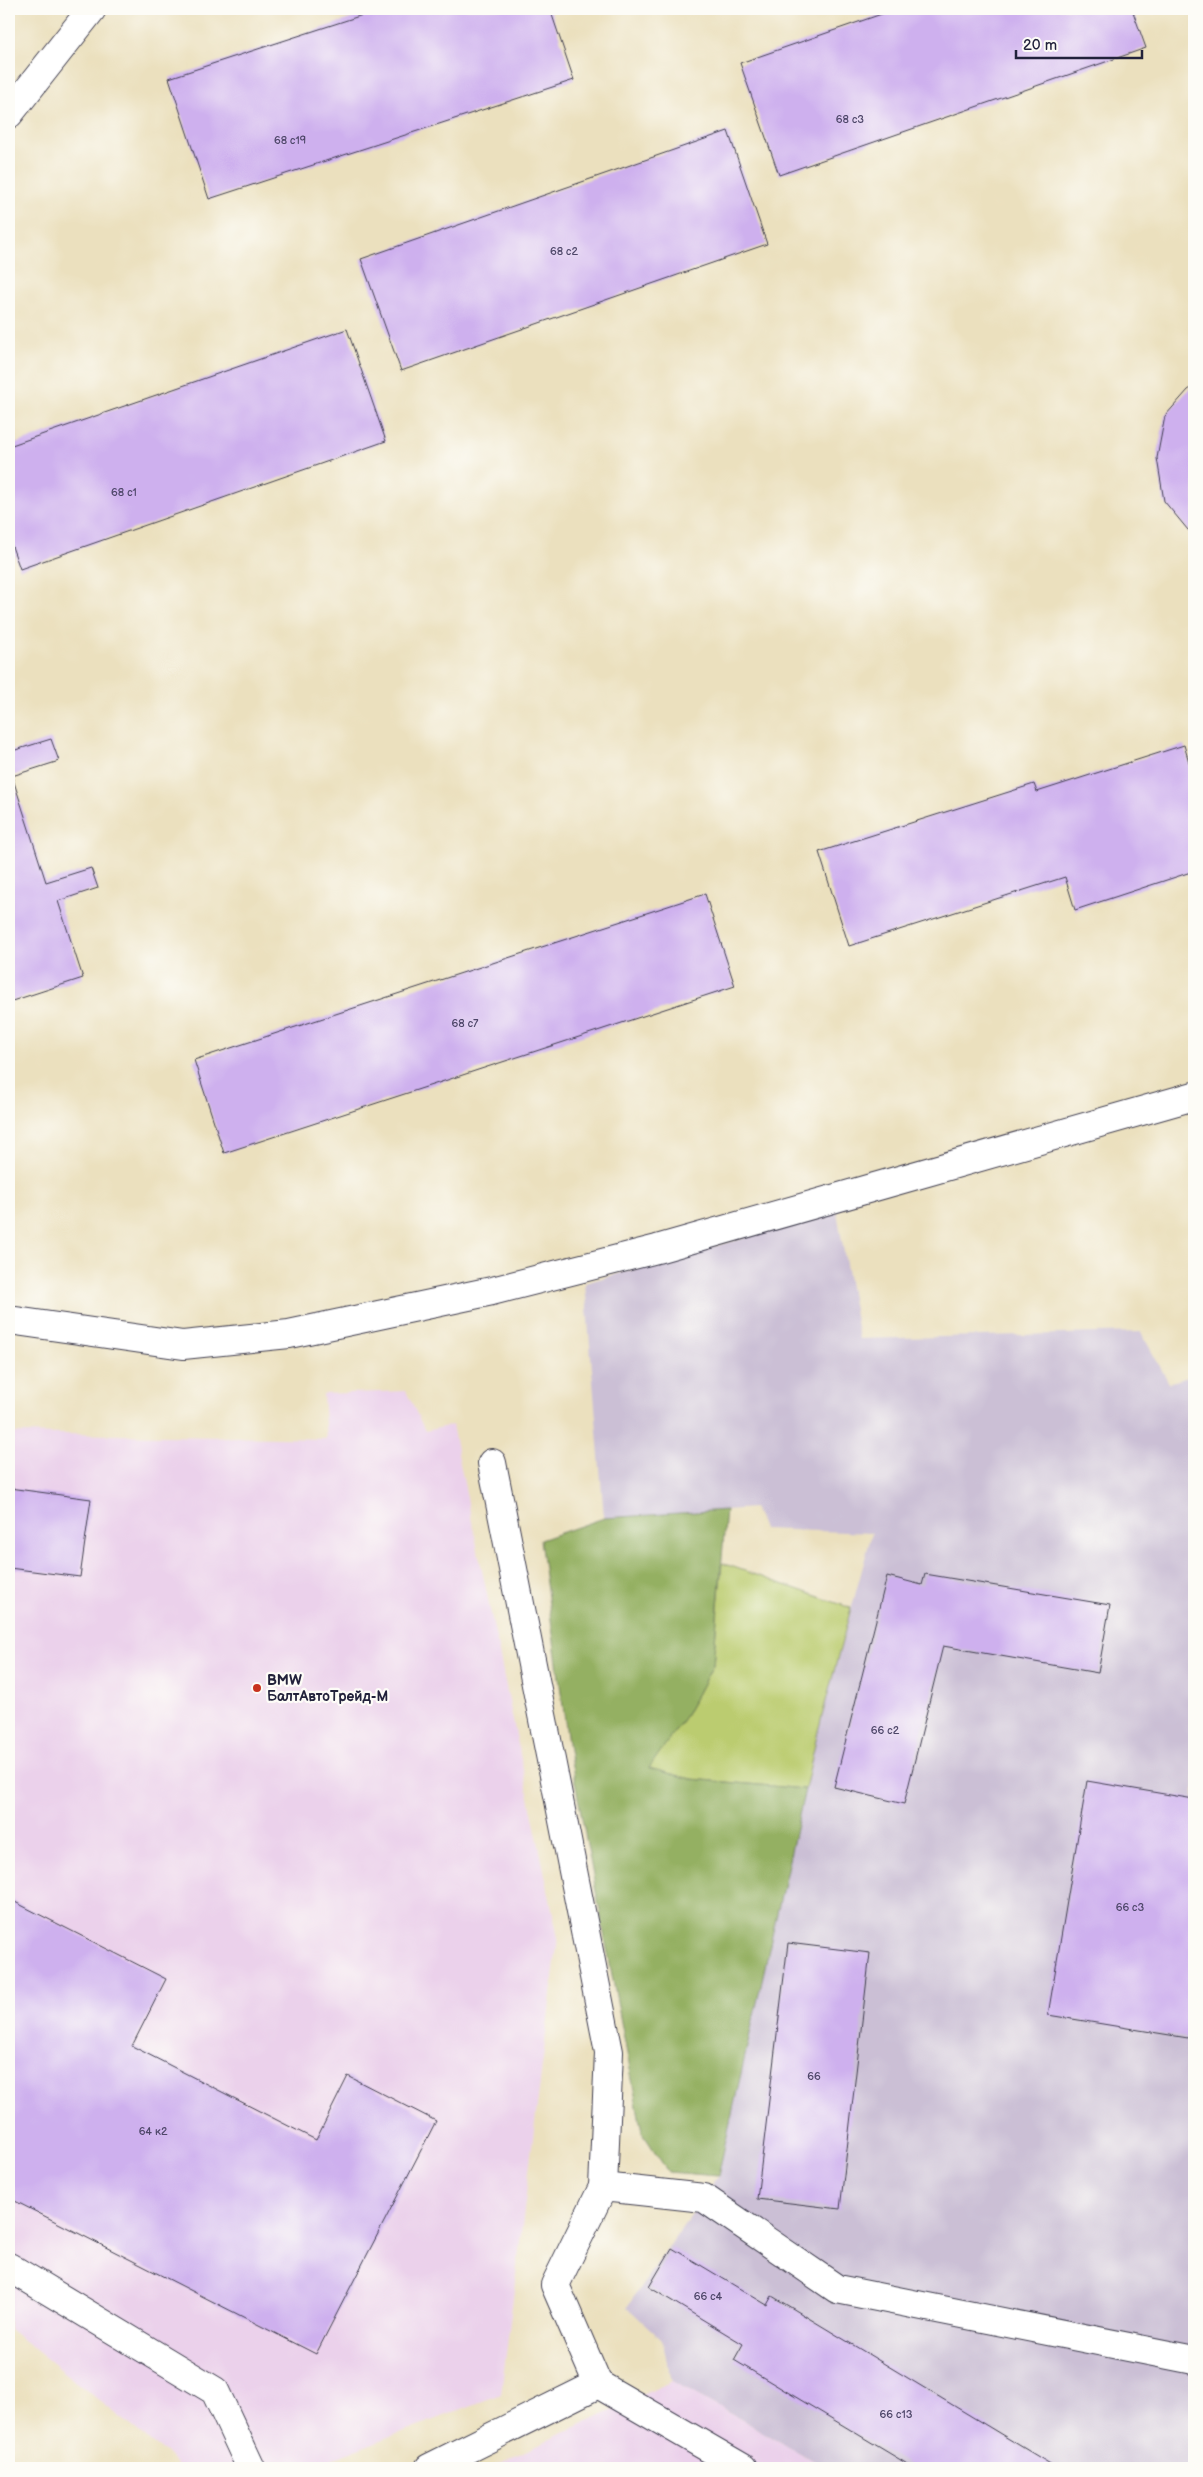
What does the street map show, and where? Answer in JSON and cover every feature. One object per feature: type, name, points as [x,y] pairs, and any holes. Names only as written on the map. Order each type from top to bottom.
[{"type":"street","points":[[9,114],[92,9]]},
{"type":"street","points":[[9,1320],[183,1345],[289,1334],[492,1291],[657,1249],[1194,1096]]},
{"type":"street","points":[[492,1463],[609,2052],[603,2187],[554,2285],[598,2384],[744,2468]]},
{"type":"street","points":[[603,2187],[704,2198],[837,2289],[1194,2360]]},
{"type":"street","points":[[9,2268],[215,2391],[251,2468]]},
{"type":"street","points":[[429,2468],[598,2384]]},
{"type":"shaded area","points":[[837,1212],[859,1339],[1141,1332],[1169,1383],[1194,1375],[1194,2468],[827,2468],[672,2381],[662,2340],[627,2307],[718,2176],[818,1731],[872,1533],[763,1529],[754,1508],[604,1518],[585,1283]]},
{"type":"shaded area","name":"BMW БалтАвтоТрейд-М","points":[[406,1391],[425,1431],[452,1425],[558,1938],[501,2394],[308,2468],[179,2468],[168,2455],[9,2329],[9,1433],[326,1439],[323,1394]]},
{"type":"shaded area","points":[[672,2381],[827,2468],[490,2468]]},
{"type":"green space","points":[[726,1510],[713,1665],[686,1715],[649,1768],[691,1779],[805,1789],[718,2176],[668,2172],[642,2132],[569,1750],[540,1540],[604,1518]]},
{"type":"green space","points":[[722,1563],[851,1608],[818,1731],[805,1789],[691,1779],[648,1768],[686,1715],[713,1665]]},
{"type":"building","points":[[381,9],[550,9],[574,80],[209,199],[169,78]]},
{"type":"building","points":[[896,9],[1132,9],[1146,48],[779,175],[740,63]]},
{"type":"building","points":[[728,131],[767,244],[401,371],[361,259]]},
{"type":"building","points":[[347,329],[386,441],[20,569],[9,538],[9,446]]},
{"type":"building","points":[[1194,386],[1194,534],[1188,530],[1164,501],[1157,458],[1165,416],[1188,390]]},
{"type":"building","points":[[51,739],[59,761],[12,776],[46,882],[91,868],[98,888],[58,901],[83,978],[9,1002],[9,752]]},
{"type":"building","points":[[1184,745],[1194,779],[1194,871],[1075,910],[1065,877],[849,946],[819,852],[1034,784],[1037,792]]},
{"type":"building","points":[[705,894],[735,986],[224,1153],[194,1060]]},
{"type":"building","points":[[9,1488],[91,1499],[80,1577],[9,1568]]},
{"type":"building","points":[[925,1574],[1110,1605],[1098,1673],[943,1646],[904,1804],[834,1787],[887,1576],[922,1585]]},
{"type":"building","points":[[1087,1781],[1194,1799],[1194,2039],[1048,2015]]},
{"type":"building","points":[[9,1899],[166,1979],[132,2046],[316,2140],[348,2076],[436,2121],[316,2354],[9,2198]]},
{"type":"building","points":[[788,1943],[870,1953],[840,2209],[757,2199]]},
{"type":"building","points":[[672,2248],[767,2305],[772,2296],[1057,2468],[914,2468],[734,2360],[743,2344],[649,2287]]},
{"type":"place","name":"BMW БалтАвтоТрейд-М","points":[[257,1688]]}]
